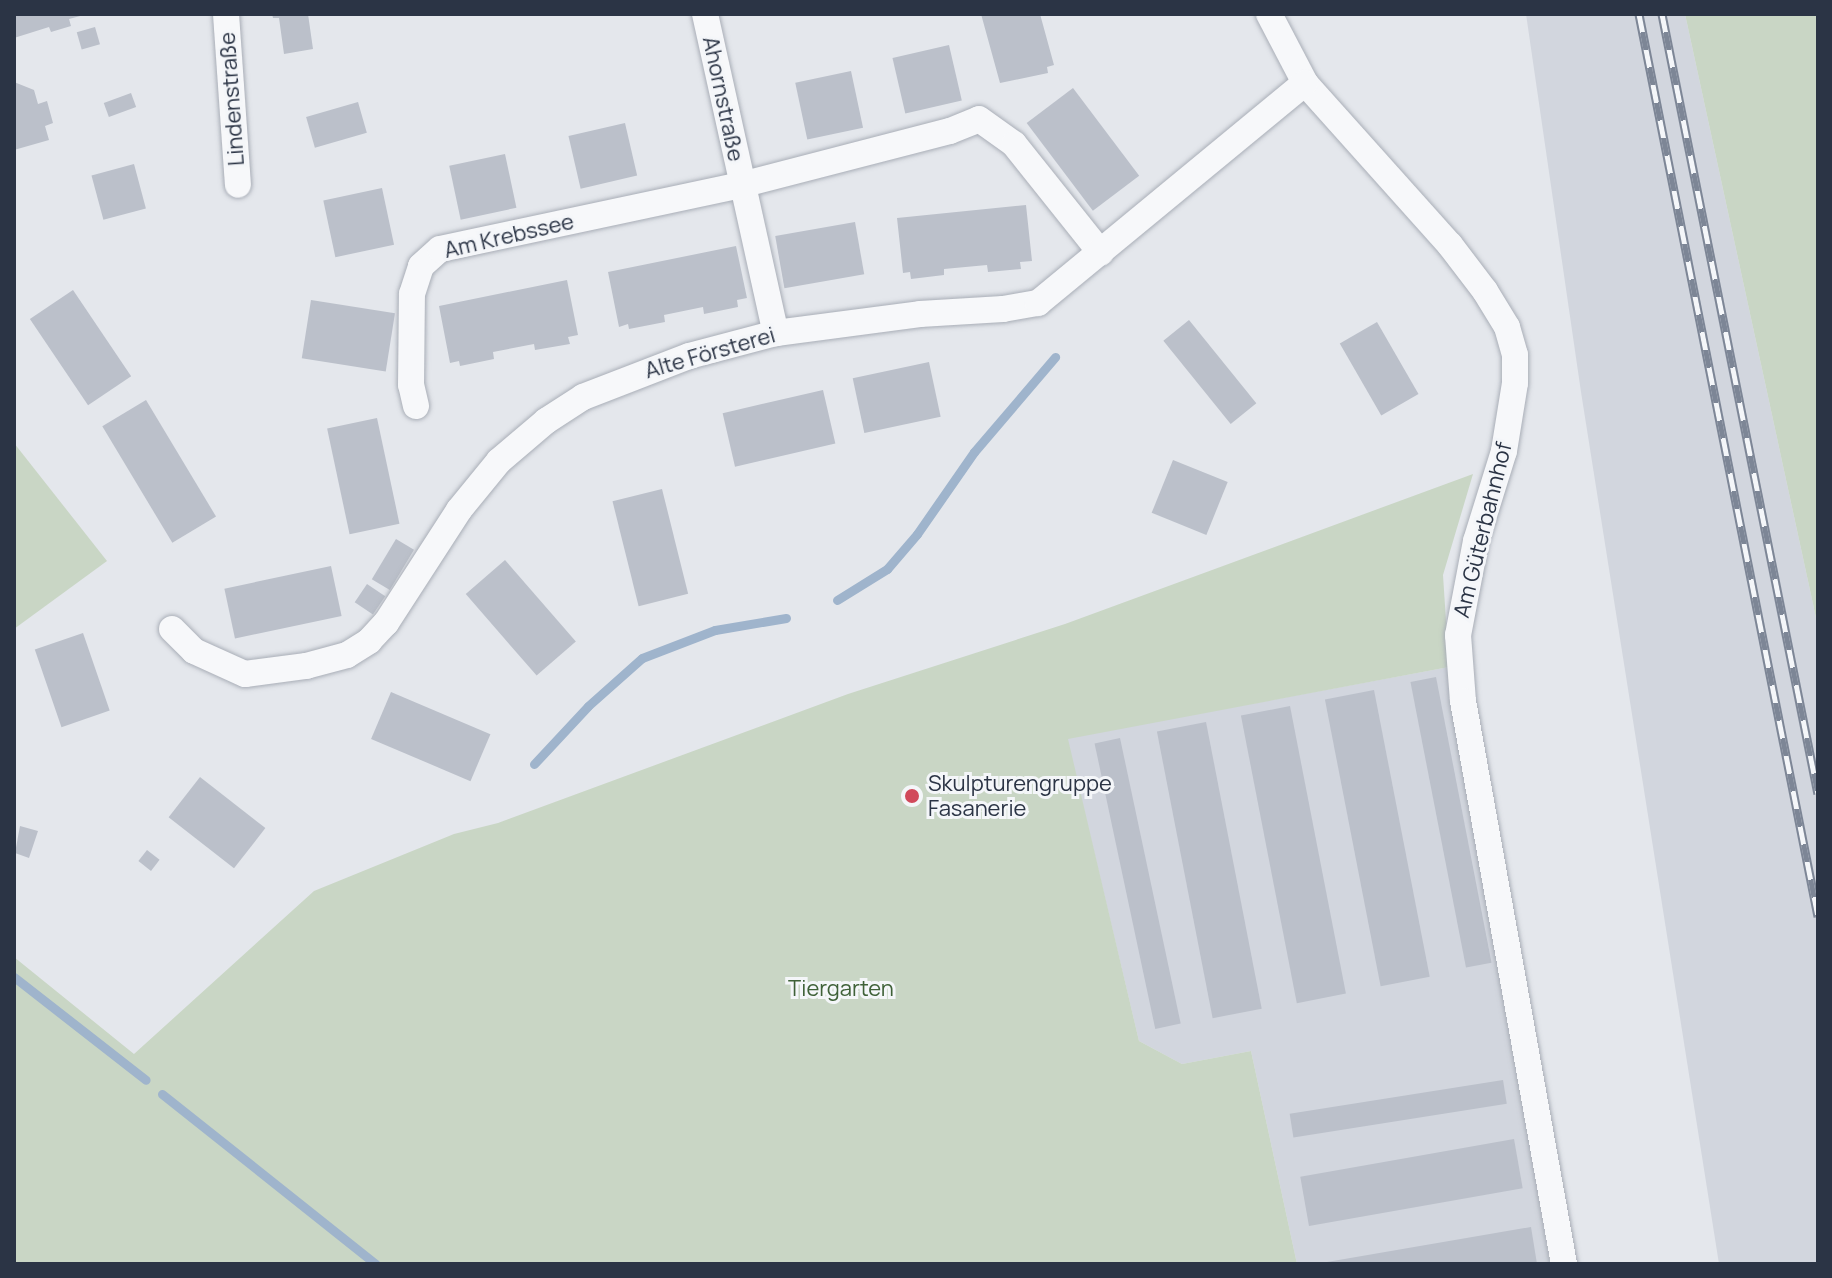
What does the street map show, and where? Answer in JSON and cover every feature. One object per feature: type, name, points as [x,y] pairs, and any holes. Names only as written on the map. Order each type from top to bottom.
[{"type":"street","name":"Lindenstraße","points":[[226,14],[238,185]]},
{"type":"street","name":"Am Güterbahnhof","points":[[1269,14],[1305,83],[1450,245],[1507,327],[1515,355],[1515,383],[1504,451],[1476,541],[1458,635],[1463,701],[1564,1264]]},
{"type":"street","name":"Ahornstraße","points":[[707,22],[741,185]]},
{"type":"street","name":"Alte Försterei","points":[[172,629],[194,651],[245,674],[306,666],[347,655],[369,641],[386,623],[459,510],[499,461],[546,421],[583,397],[641,372],[776,333],[1038,303],[1305,83]]},
{"type":"street","name":"Am Krebssee","points":[[416,406],[411,385],[412,294],[421,266],[440,249],[741,185],[950,131],[979,119],[1014,144],[1101,253]]},
{"type":"street","points":[[741,185],[776,333]]},
{"type":"shaded area","points":[[1526,14],[1685,14],[1818,627],[1818,1264],[1719,1264],[1581,392]]},
{"type":"shaded area","points":[[1449,667],[1550,1264],[1297,1264],[1251,1051],[1182,1064],[1139,1041],[1067,738]]},
{"type":"green space","points":[[1685,14],[1818,14],[1818,627]]},
{"type":"green space","points":[[14,443],[107,561],[14,629]]},
{"type":"green space","name":"Tiergarten","points":[[1473,474],[1443,575],[1449,667],[1068,739],[1139,1041],[1182,1064],[1251,1051],[1297,1264],[14,1264],[14,957],[134,1054],[314,891],[454,834],[498,823],[848,694],[1065,624]]},
{"type":"building","points":[[14,14],[84,15],[69,19],[71,26],[51,32],[49,27],[14,38]]},
{"type":"building","points":[[272,14],[308,14],[313,49],[284,54],[279,18],[273,18]]},
{"type":"building","points":[[981,14],[1040,14],[1054,65],[1047,67],[1048,73],[1000,83]]},
{"type":"building","points":[[95,27],[100,44],[82,50],[77,32]]},
{"type":"building","points":[[949,45],[962,101],[905,114],[892,58]]},
{"type":"building","points":[[851,71],[863,128],[807,140],[795,83]]},
{"type":"building","points":[[14,82],[34,90],[38,104],[47,101],[53,123],[45,126],[49,140],[14,150]]},
{"type":"building","points":[[1073,88],[1139,176],[1093,211],[1027,123]]},
{"type":"building","points":[[131,93],[136,107],[109,117],[104,103]]},
{"type":"building","points":[[358,102],[367,133],[315,148],[306,117]]},
{"type":"building","points":[[625,123],[637,176],[581,189],[568,136]]},
{"type":"building","points":[[505,154],[516,208],[461,220],[449,166]]},
{"type":"building","points":[[134,164],[146,208],[103,220],[91,175]]},
{"type":"building","points":[[382,188],[394,245],[335,257],[323,200]]},
{"type":"building","points":[[1026,205],[1032,261],[1020,262],[1021,269],[988,272],[987,265],[944,269],[944,275],[911,279],[910,272],[903,273],[897,218]]},
{"type":"building","points":[[855,222],[864,274],[784,288],[775,236]]},
{"type":"building","points":[[736,246],[747,298],[737,300],[738,307],[704,314],[703,307],[664,315],[665,322],[629,329],[628,324],[619,327],[608,272]]},
{"type":"building","points":[[567,280],[578,335],[568,337],[570,344],[535,350],[534,344],[493,352],[494,359],[460,366],[459,361],[450,363],[439,306]]},
{"type":"building","points":[[73,290],[131,376],[88,405],[30,319]]},
{"type":"building","points":[[311,300],[395,313],[386,372],[302,358]]},
{"type":"building","points":[[1189,320],[1256,403],[1231,424],[1163,341]]},
{"type":"building","points":[[1377,322],[1418,394],[1381,415],[1340,344]]},
{"type":"building","points":[[929,362],[941,417],[864,433],[853,378]]},
{"type":"building","points":[[823,390],[835,444],[735,467],[723,413]]},
{"type":"building","points":[[146,400],[216,517],[172,543],[102,426]]},
{"type":"building","points":[[377,418],[399,524],[350,534],[327,429]]},
{"type":"building","points":[[1173,460],[1228,482],[1206,535],[1152,513]]},
{"type":"building","points":[[662,489],[688,594],[639,606],[613,501]]},
{"type":"building","points":[[396,539],[414,550],[390,590],[372,579]]},
{"type":"building","points":[[505,560],[576,642],[537,676],[466,594]]},
{"type":"building","points":[[331,566],[342,616],[235,639],[224,589]]},
{"type":"building","points":[[367,584],[385,596],[373,615],[355,602]]},
{"type":"building","points":[[83,633],[110,711],[61,727],[35,650]]},
{"type":"building","points":[[1436,677],[1492,963],[1466,968],[1410,682]]},
{"type":"building","points":[[1374,690],[1430,977],[1381,986],[1325,700]]},
{"type":"building","points":[[391,692],[490,734],[470,781],[371,739]]},
{"type":"building","points":[[1290,706],[1346,994],[1297,1003],[1241,716]]},
{"type":"building","points":[[1206,722],[1262,1009],[1213,1018],[1157,732]]},
{"type":"building","points":[[1120,738],[1181,1024],[1155,1029],[1095,743]]},
{"type":"building","points":[[200,777],[265,828],[234,868],[169,817]]},
{"type":"building","points":[[20,826],[38,831],[29,858],[15,853]]},
{"type":"building","points":[[147,850],[160,860],[151,871],[138,861]]},
{"type":"building","points":[[1503,1080],[1507,1104],[1293,1137],[1290,1114]]},
{"type":"building","points":[[1514,1139],[1523,1188],[1309,1226],[1300,1177]]},
{"type":"building","points":[[1531,1227],[1537,1264],[1327,1262]]},
{"type":"waterway","points":[[837,600],[887,569],[917,534],[974,452],[1055,357]]},
{"type":"waterway","points":[[534,764],[588,706],[642,658],[715,630],[786,618]]},
{"type":"waterway","points":[[14,977],[146,1080]]},
{"type":"waterway","points":[[162,1094],[376,1264]]},
{"type":"railway","points":[[1639,14],[1818,916]]},
{"type":"railway","points":[[1662,14],[1818,794]]},
{"type":"place","name":"Skulpturengruppe Fasanerie","points":[[912,796]]}]
